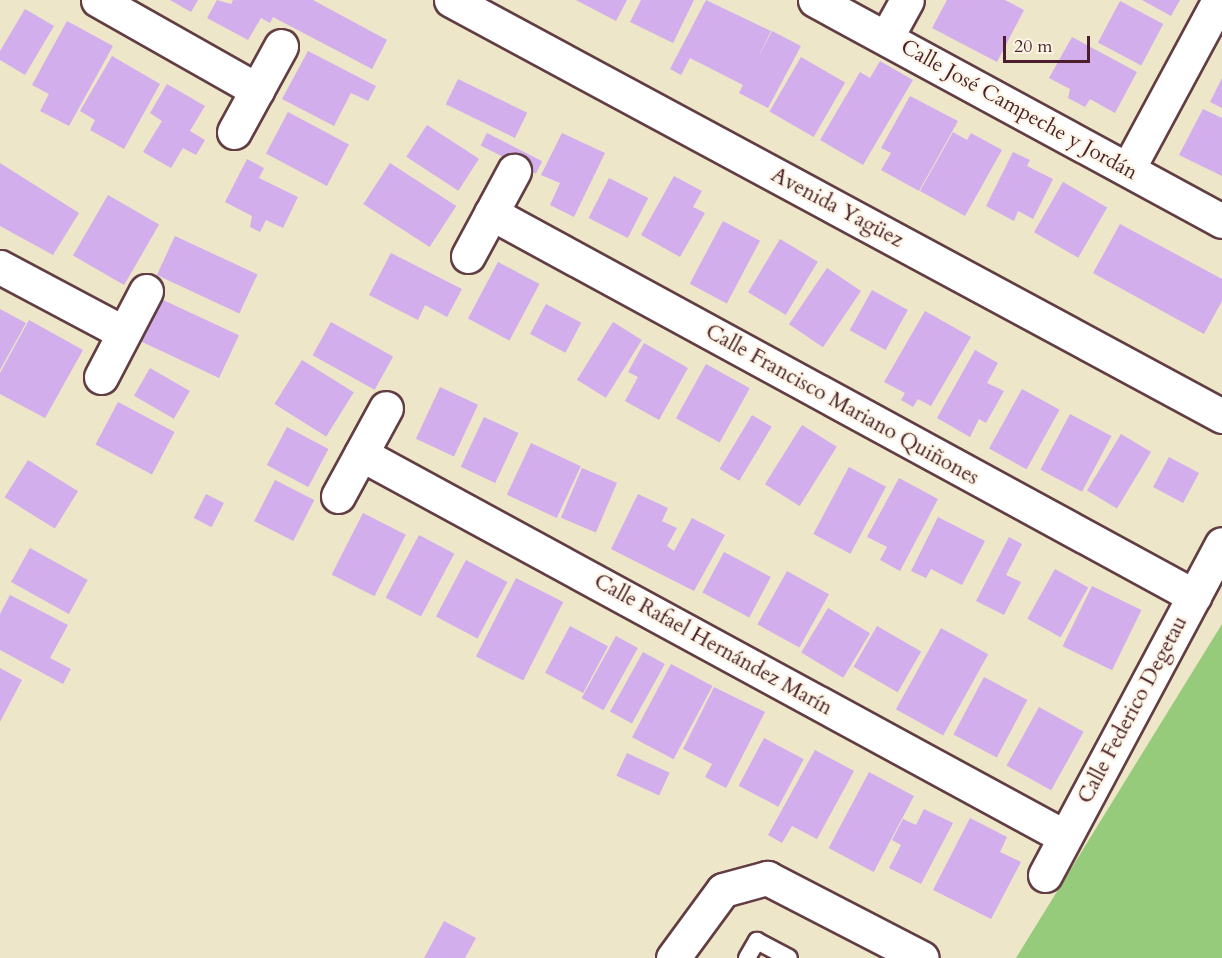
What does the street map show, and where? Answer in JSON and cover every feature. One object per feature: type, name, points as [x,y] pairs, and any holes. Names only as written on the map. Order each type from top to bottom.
[{"type":"street","points":[[98,0],[257,90]]},
{"type":"street","name":"Avenida Yagüez","points":[[451,0],[1222,416]]},
{"type":"street","name":"Calle José Campeche y Jordán","points":[[815,0],[1222,220]]},
{"type":"street","points":[[886,38],[907,0]]},
{"type":"street","points":[[1128,169],[1219,0]]},
{"type":"street","points":[[234,132],[281,46]]},
{"type":"street","points":[[468,256],[514,171]]},
{"type":"street","name":"Calle Francisco Mariano Quiñones","points":[[491,213],[1194,596]]},
{"type":"street","points":[[0,267],[124,333]]},
{"type":"street","points":[[101,377],[146,291]]},
{"type":"street","points":[[338,496],[386,408]]},
{"type":"street","name":"Calle Rafael Hernández Marín","points":[[361,454],[1065,837]]},
{"type":"street","name":"Calle Federico Degetau","points":[[1045,876],[1222,544]]},
{"type":"street","points":[[673,958],[723,890],[767,878],[922,958]]},
{"type":"lane","points":[[747,958],[757,941],[789,958]]},
{"type":"green space","points":[[1222,624],[1222,958],[1016,958]]},
{"type":"building","points":[[170,0],[198,0],[191,12]]},
{"type":"building","points":[[217,0],[231,4],[233,0],[313,0],[387,40],[372,69],[273,17],[270,23],[261,18],[248,40],[207,18]]},
{"type":"building","points":[[576,0],[627,0],[616,21]]},
{"type":"building","points":[[641,0],[694,0],[673,43],[630,22]]},
{"type":"building","points":[[706,0],[771,31],[757,60],[772,31],[801,46],[768,108],[739,93],[743,85],[690,58],[681,75],[670,69]]},
{"type":"building","points":[[947,0],[1005,0],[1024,10],[997,62],[932,28]]},
{"type":"building","points":[[1142,0],[1180,0],[1171,16]]},
{"type":"building","points":[[1120,1],[1163,24],[1141,66],[1098,42]]},
{"type":"building","points":[[25,9],[54,26],[25,75],[0,60],[0,51]]},
{"type":"building","points":[[67,21],[113,46],[69,126],[40,111],[49,94],[32,85]]},
{"type":"building","points":[[1072,37],[1137,72],[1115,113],[1090,99],[1085,107],[1068,98],[1070,89],[1049,78]]},
{"type":"building","points":[[308,51],[376,86],[368,101],[351,93],[334,126],[282,99]]},
{"type":"building","points":[[112,56],[160,84],[124,149],[90,130],[95,120],[80,111]]},
{"type":"building","points":[[801,57],[845,82],[814,137],[770,112]]},
{"type":"building","points":[[880,61],[913,80],[863,165],[820,140],[860,72],[870,78]]},
{"type":"building","points":[[1222,78],[1222,108],[1210,102]]},
{"type":"building","points":[[458,79],[527,113],[515,138],[446,104]]},
{"type":"building","points":[[167,84],[205,106],[190,131],[205,140],[196,155],[183,148],[171,168],[143,152],[162,121],[150,113]]},
{"type":"building","points":[[910,96],[958,121],[919,191],[881,170],[891,153],[881,148]]},
{"type":"building","points":[[1203,109],[1222,118],[1222,176],[1179,155]]},
{"type":"building","points":[[288,112],[349,144],[327,186],[266,153]]},
{"type":"building","points":[[427,125],[479,159],[458,191],[406,157]]},
{"type":"building","points":[[953,132],[967,140],[971,133],[1002,150],[965,216],[920,191]]},
{"type":"building","points":[[487,133],[542,161],[536,174],[481,145]]},
{"type":"building","points":[[562,133],[605,153],[574,217],[550,205],[560,183],[541,175]]},
{"type":"building","points":[[1013,152],[1030,160],[1027,166],[1053,179],[1033,219],[1018,211],[1014,221],[986,206]]},
{"type":"building","points":[[247,159],[264,168],[259,178],[298,197],[283,228],[266,220],[260,232],[250,227],[252,216],[225,202]]},
{"type":"building","points":[[0,163],[79,213],[53,255],[0,226]]},
{"type":"building","points":[[390,163],[456,206],[430,247],[363,204]]},
{"type":"building","points":[[674,176],[702,191],[693,207],[705,213],[680,257],[641,235]]},
{"type":"building","points":[[609,178],[648,198],[628,238],[589,218]]},
{"type":"building","points":[[1063,182],[1107,208],[1078,258],[1034,232]]},
{"type":"building","points":[[108,195],[159,224],[124,285],[73,256]]},
{"type":"building","points":[[723,221],[760,241],[727,303],[690,284]]},
{"type":"building","points":[[1120,224],[1222,279],[1222,301],[1204,334],[1093,273]]},
{"type":"building","points":[[175,236],[257,274],[239,313],[157,275]]},
{"type":"building","points":[[780,239],[818,262],[786,315],[748,292]]},
{"type":"building","points":[[391,253],[462,289],[447,317],[425,305],[418,320],[369,295]]},
{"type":"building","points":[[498,262],[539,284],[509,341],[468,319]]},
{"type":"building","points":[[827,268],[861,291],[823,347],[789,324]]},
{"type":"building","points":[[872,290],[908,310],[886,350],[850,330]]},
{"type":"building","points":[[161,299],[239,335],[219,378],[141,342]]},
{"type":"building","points":[[546,304],[581,323],[565,353],[530,334]]},
{"type":"building","points":[[0,309],[26,323],[0,370]]},
{"type":"building","points":[[925,311],[971,337],[931,406],[918,399],[913,407],[901,400],[905,393],[884,382]]},
{"type":"building","points":[[29,320],[83,350],[45,418],[0,394],[0,373]]},
{"type":"building","points":[[331,322],[393,356],[375,390],[313,355]]},
{"type":"building","points":[[613,322],[642,340],[606,398],[577,380]]},
{"type":"building","points":[[644,343],[688,368],[659,420],[625,401],[638,377],[628,372]]},
{"type":"building","points":[[975,350],[998,363],[987,383],[1004,391],[986,423],[979,419],[970,437],[937,418]]},
{"type":"building","points":[[302,360],[354,392],[326,436],[274,404]]},
{"type":"building","points":[[706,364],[750,388],[720,442],[676,418]]},
{"type":"building","points":[[150,368],[190,391],[174,419],[134,396]]},
{"type":"building","points":[[440,387],[478,405],[454,456],[416,439]]},
{"type":"building","points":[[1022,389],[1060,410],[1027,469],[989,448]]},
{"type":"building","points":[[118,402],[175,432],[152,474],[95,444]]},
{"type":"building","points":[[1070,414],[1111,436],[1082,492],[1040,470]]},
{"type":"building","points":[[752,415],[772,427],[739,481],[720,469]]},
{"type":"building","points":[[484,417],[518,433],[495,483],[461,467]]},
{"type":"building","points":[[802,425],[837,447],[800,506],[765,484]]},
{"type":"building","points":[[287,427],[328,449],[308,487],[267,465]]},
{"type":"building","points":[[1121,434],[1151,452],[1117,509],[1087,491]]},
{"type":"building","points":[[531,443],[581,466],[557,518],[507,495]]},
{"type":"building","points":[[1169,457],[1199,473],[1183,503],[1153,487]]},
{"type":"building","points":[[28,460],[78,491],[55,529],[5,497]]},
{"type":"building","points":[[849,467],[886,487],[850,554],[813,534]]},
{"type":"building","points":[[582,468],[617,483],[596,533],[561,518]]},
{"type":"building","points":[[899,478],[938,499],[900,571],[880,560],[887,547],[867,537]]},
{"type":"building","points":[[275,480],[314,500],[293,541],[254,521]]},
{"type":"building","points":[[206,494],[224,503],[212,527],[194,518]]},
{"type":"building","points":[[638,494],[668,508],[662,521],[677,528],[667,546],[674,551],[692,518],[725,535],[694,591],[611,549]]},
{"type":"building","points":[[363,513],[406,535],[374,596],[332,574]]},
{"type":"building","points":[[938,517],[985,541],[962,585],[931,569],[926,578],[911,571]]},
{"type":"building","points":[[419,535],[454,554],[421,616],[386,598]]},
{"type":"building","points":[[1009,537],[1022,544],[1006,575],[1021,582],[1004,615],[976,601]]},
{"type":"building","points":[[30,548],[88,580],[69,614],[11,582]]},
{"type":"building","points":[[724,552],[771,577],[749,617],[702,593]]},
{"type":"building","points":[[466,560],[507,582],[477,639],[436,617]]},
{"type":"building","points":[[1055,569],[1088,587],[1061,637],[1027,619]]},
{"type":"building","points":[[787,571],[829,594],[799,648],[757,624]]},
{"type":"building","points":[[516,578],[563,602],[523,680],[476,656]]},
{"type":"building","points":[[1092,586],[1141,610],[1112,670],[1063,646]]},
{"type":"building","points":[[10,595],[68,625],[50,658],[71,669],[63,684],[0,650],[0,614]]},
{"type":"building","points":[[828,608],[870,633],[843,678],[801,653]]},
{"type":"building","points":[[570,626],[608,646],[583,693],[545,673]]},
{"type":"building","points":[[877,626],[921,652],[898,692],[854,667]]},
{"type":"building","points":[[941,628],[988,654],[943,736],[896,709]]},
{"type":"building","points":[[616,636],[638,648],[603,710],[582,698]]},
{"type":"building","points":[[643,652],[665,664],[632,724],[610,711]]},
{"type":"building","points":[[671,664],[712,686],[674,759],[632,737]]},
{"type":"building","points":[[0,668],[22,680],[0,722]]},
{"type":"building","points":[[984,677],[1027,700],[997,757],[953,734]]},
{"type":"building","points":[[714,687],[765,712],[726,788],[705,777],[712,764],[683,749]]},
{"type":"building","points":[[1039,707],[1084,732],[1051,790],[1007,766]]},
{"type":"building","points":[[764,738],[804,759],[778,807],[739,786]]},
{"type":"building","points":[[815,750],[854,771],[817,839],[792,826],[782,843],[768,835]]},
{"type":"building","points":[[627,753],[670,773],[659,796],[616,776]]},
{"type":"building","points":[[869,772],[914,796],[874,872],[829,848]]},
{"type":"building","points":[[924,809],[953,823],[921,884],[889,868],[901,845],[892,840],[903,819],[916,825]]},
{"type":"building","points":[[970,818],[1007,837],[1000,852],[1021,862],[991,919],[933,890]]},
{"type":"building","points":[[444,921],[476,938],[465,958],[424,958]]}]
